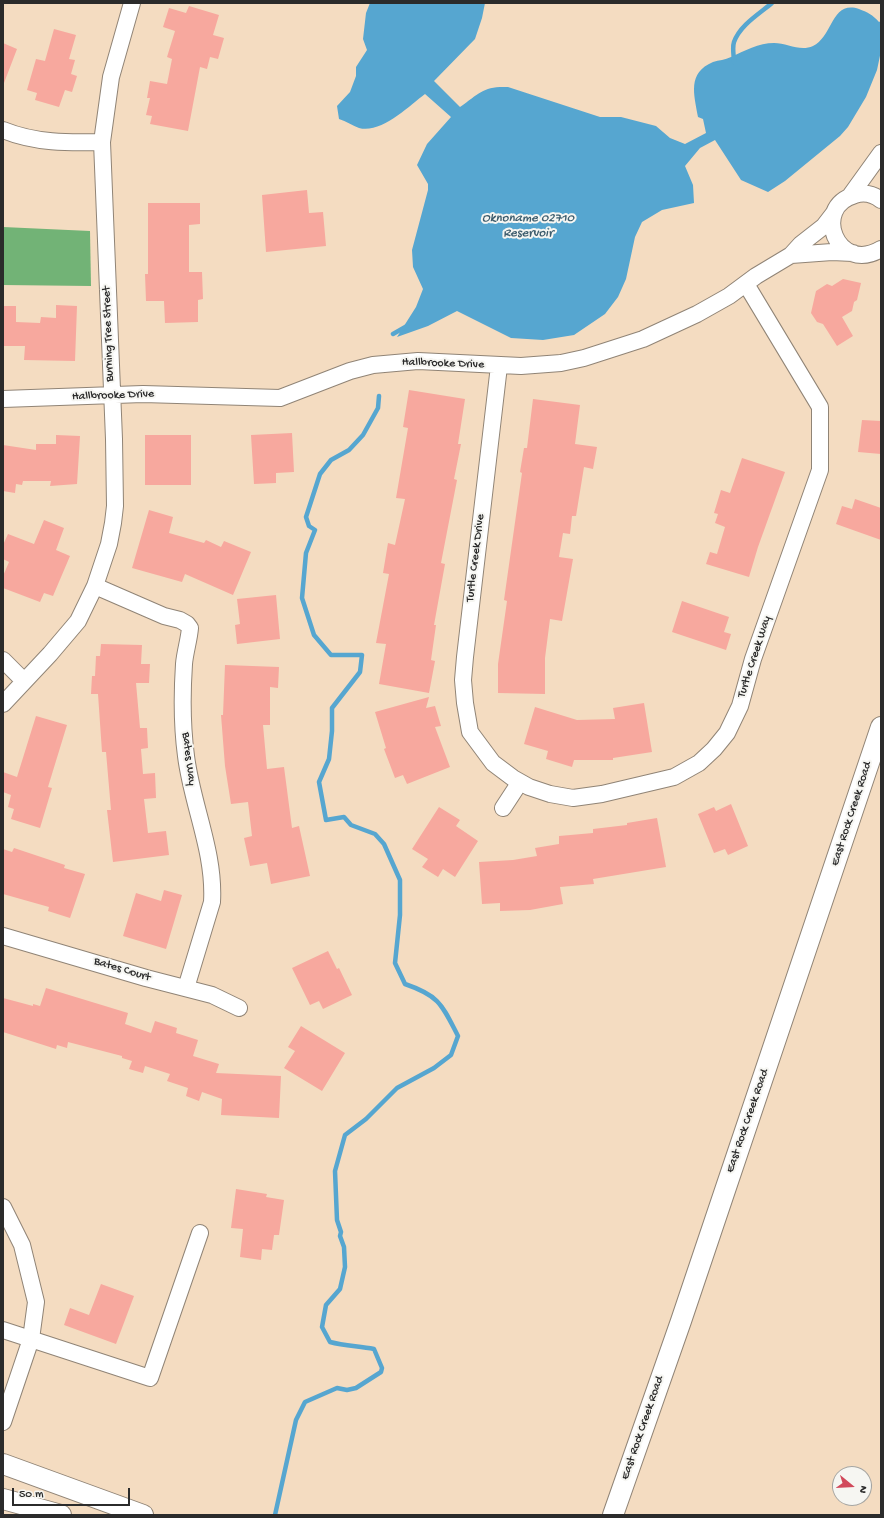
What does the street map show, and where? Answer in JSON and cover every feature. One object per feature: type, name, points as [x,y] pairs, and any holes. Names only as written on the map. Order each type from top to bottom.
[{"type":"street","name":"Burning Tree Street","points":[[3,704],[78,621],[95,586],[109,544],[115,506],[102,142],[111,77],[132,3]]},
{"type":"street","points":[[3,130],[32,139],[62,143],[102,142]]},
{"type":"street","name":"Hallbrooke Drive","points":[[3,399],[143,394],[280,398],[350,371],[373,365],[418,361],[499,366],[561,363],[613,350],[643,339],[697,314],[791,255],[801,244],[824,226],[840,203],[850,196],[881,154]]},
{"type":"street","points":[[850,196],[860,193],[869,194],[881,200]]},
{"type":"street","name":"Hallbrooke Drive","points":[[834,213],[833,231],[837,241],[844,248],[881,260]]},
{"type":"street","name":"Hallbrooke Drive","points":[[791,255],[832,252],[859,254],[881,248]]},
{"type":"street","name":"Turtle Creek Way","points":[[480,747],[493,763],[520,782],[550,794],[573,798],[602,794],[674,777],[700,763],[714,750],[728,733],[740,706],[752,659],[820,470],[820,407],[746,284]]},
{"type":"street","name":"Turtle Creek Drive","points":[[480,747],[470,732],[468,725],[463,680],[468,624],[499,366]]},
{"type":"street","name":"Bates Way","points":[[95,586],[164,616],[180,620],[187,624],[190,628],[184,664],[186,755],[191,785],[206,844],[213,889],[212,902],[186,988]]},
{"type":"street","points":[[3,660],[24,681]]},
{"type":"street","name":"East Rock Creek Road","points":[[613,1515],[681,1320],[881,727]]},
{"type":"street","points":[[503,808],[520,782]]},
{"type":"street","name":"Bates Court","points":[[3,936],[212,995],[239,1008]]},
{"type":"street","points":[[3,1207],[22,1245],[36,1302],[31,1339],[3,1422]]},
{"type":"street","points":[[3,1330],[150,1378],[200,1233]]},
{"type":"street","points":[[3,1464],[143,1515]]},
{"type":"street","points":[[3,1499],[61,1515]]},
{"type":"green space","points":[[3,227],[90,231],[91,286],[3,285]]},
{"type":"water","name":"Oknoname 02710 Reservoir","points":[[370,3],[485,3],[475,39],[434,81],[460,107],[482,91],[493,88],[508,87],[600,117],[621,117],[656,126],[670,138],[685,144],[706,133],[703,119],[698,117],[694,85],[699,72],[713,62],[726,59],[768,43],[779,43],[798,48],[808,48],[820,41],[837,14],[850,8],[862,10],[879,22],[881,21],[881,51],[877,70],[866,97],[848,127],[840,136],[785,181],[768,192],[741,180],[715,140],[700,148],[685,166],[693,185],[694,203],[662,210],[642,222],[635,237],[626,279],[618,297],[605,314],[574,335],[543,340],[511,338],[457,311],[428,326],[397,337],[416,307],[423,289],[413,267],[412,250],[428,190],[428,184],[417,165],[427,144],[451,117],[425,94],[403,112],[376,127],[367,129],[359,128],[339,119],[337,106],[350,92],[356,76],[356,67],[367,50],[363,39],[366,13]]},
{"type":"building","points":[[189,6],[219,15],[213,35],[224,38],[218,59],[210,57],[207,69],[200,67],[188,131],[150,124],[152,116],[146,115],[150,98],[147,98],[150,81],[167,84],[172,59],[167,57],[175,31],[163,27],[169,8],[186,13]]},
{"type":"building","points":[[54,29],[76,35],[69,59],[75,60],[71,74],[77,76],[72,92],[65,90],[59,107],[35,100],[37,93],[27,90],[36,59],[45,61]]},
{"type":"building","points":[[3,43],[17,49],[4,83],[3,83]]},
{"type":"building","points":[[307,190],[309,213],[323,212],[326,246],[266,252],[262,195]]},
{"type":"building","points":[[148,203],[200,203],[200,224],[189,225],[189,272],[202,272],[203,299],[198,300],[198,322],[165,323],[164,301],[146,301],[145,274],[148,274]]},
{"type":"building","points":[[843,279],[861,283],[857,300],[854,302],[852,311],[842,317],[853,336],[837,346],[823,324],[817,322],[811,313],[816,291],[827,284],[832,286]]},
{"type":"building","points":[[56,305],[77,306],[75,361],[24,360],[25,346],[3,346],[3,306],[16,306],[16,322],[40,323],[41,317],[56,318]]},
{"type":"building","points":[[409,390],[465,399],[458,444],[461,444],[454,479],[457,480],[441,563],[445,564],[434,625],[436,625],[431,660],[435,661],[429,693],[379,684],[386,644],[376,643],[389,574],[383,573],[388,543],[395,545],[405,499],[396,498],[408,428],[403,427]]},
{"type":"building","points":[[533,399],[580,405],[575,444],[597,447],[593,469],[584,467],[576,516],[572,516],[570,534],[563,533],[559,557],[573,559],[562,621],[550,619],[545,658],[545,694],[498,693],[498,664],[507,601],[504,600],[522,473],[520,472],[524,448],[527,448]]},
{"type":"building","points":[[862,420],[881,421],[881,454],[858,452]]},
{"type":"building","points":[[292,433],[294,472],[276,473],[276,483],[254,484],[251,435]]},
{"type":"building","points":[[56,435],[80,436],[77,484],[50,486],[51,481],[23,481],[22,485],[16,484],[15,493],[3,491],[3,445],[36,450],[36,444],[56,444]]},
{"type":"building","points":[[145,435],[191,435],[191,485],[145,485]]},
{"type":"building","points":[[742,458],[785,472],[758,547],[749,577],[706,564],[710,552],[717,554],[725,527],[715,523],[718,514],[714,513],[721,490],[730,493]]},
{"type":"building","points":[[855,499],[881,508],[881,540],[836,524],[842,506],[852,509]]},
{"type":"building","points":[[149,510],[173,517],[169,533],[204,543],[206,540],[221,547],[224,541],[251,552],[233,595],[185,574],[182,582],[132,568]]},
{"type":"building","points":[[44,520],[64,528],[56,550],[70,556],[53,596],[44,593],[40,602],[3,588],[3,576],[9,562],[3,559],[3,545],[8,534],[34,544]]},
{"type":"building","points":[[276,595],[280,639],[237,644],[235,625],[240,624],[237,599]]},
{"type":"building","points":[[682,601],[729,617],[724,632],[731,634],[726,650],[672,632]]},
{"type":"building","points":[[101,644],[142,645],[141,664],[150,664],[149,683],[136,683],[140,728],[147,728],[148,748],[141,749],[143,774],[155,773],[156,798],[144,799],[148,833],[166,831],[169,855],[113,862],[107,810],[111,810],[106,752],[102,752],[98,694],[91,694],[92,676],[95,676],[96,656],[100,656]]},
{"type":"building","points":[[225,665],[279,667],[278,688],[270,687],[270,725],[263,725],[267,769],[284,767],[292,828],[299,826],[310,876],[271,884],[267,863],[250,866],[244,838],[252,836],[248,802],[231,804],[225,766],[221,715],[223,715]]},
{"type":"building","points":[[429,697],[426,708],[435,706],[441,726],[435,727],[450,767],[407,784],[403,775],[395,778],[384,749],[386,748],[375,712]]},
{"type":"building","points":[[644,703],[652,752],[613,758],[613,760],[574,760],[572,767],[546,759],[548,751],[524,744],[535,707],[577,720],[615,719],[613,708]]},
{"type":"building","points":[[36,716],[67,725],[48,787],[52,788],[40,828],[11,819],[14,809],[8,807],[11,795],[3,792],[3,772],[17,777]]},
{"type":"building","points":[[731,804],[748,846],[728,855],[725,849],[714,853],[698,814],[714,807],[716,811]]},
{"type":"building","points":[[439,807],[460,820],[456,826],[478,841],[455,877],[443,869],[438,877],[422,867],[428,859],[412,849]]},
{"type":"building","points":[[657,818],[666,867],[593,879],[594,884],[560,887],[563,904],[530,910],[500,911],[500,903],[482,904],[479,862],[513,860],[537,856],[535,848],[559,844],[559,836],[593,833],[593,829],[627,825],[627,823]]},
{"type":"building","points":[[14,848],[65,865],[64,868],[85,874],[70,918],[48,911],[49,907],[3,894],[3,849],[12,852]]},
{"type":"building","points":[[164,890],[182,895],[166,949],[123,936],[136,893],[161,901]]},
{"type":"building","points":[[328,951],[337,969],[339,968],[352,995],[323,1009],[319,1001],[310,1005],[292,968]]},
{"type":"building","points":[[46,988],[128,1013],[125,1024],[151,1033],[155,1021],[177,1028],[176,1033],[198,1040],[193,1056],[219,1064],[216,1073],[281,1076],[279,1118],[221,1115],[222,1099],[202,1092],[199,1101],[186,1096],[188,1088],[167,1081],[170,1074],[145,1066],[143,1073],[129,1069],[132,1061],[122,1058],[122,1056],[68,1042],[67,1048],[57,1045],[56,1049],[3,1032],[3,998],[33,1006],[33,1004],[40,1006]]},
{"type":"building","points":[[301,1026],[345,1053],[322,1091],[284,1068],[295,1051],[288,1047]]},
{"type":"building","points":[[236,1189],[267,1194],[266,1197],[284,1200],[279,1235],[274,1235],[272,1250],[262,1249],[261,1260],[240,1257],[243,1229],[231,1228]]},
{"type":"building","points":[[101,1284],[134,1296],[116,1344],[64,1325],[70,1308],[89,1315]]},
{"type":"waterway","points":[[734,62],[733,47],[737,36],[750,20],[772,3]]},
{"type":"waterway","points":[[393,334],[407,326]]},
{"type":"waterway","points":[[275,1515],[296,1420],[305,1402],[337,1388],[347,1390],[356,1388],[381,1372],[382,1368],[374,1349],[330,1342],[322,1327],[326,1305],[340,1289],[345,1267],[344,1247],[337,1220],[335,1171],[345,1135],[366,1119],[397,1088],[434,1068],[451,1055],[458,1036],[448,1016],[439,1003],[426,993],[405,984],[395,963],[400,915],[400,880],[384,844],[375,834],[351,825],[344,817],[326,820],[319,782],[329,759],[332,731],[332,708],[360,672],[362,655],[331,655],[314,635],[302,598],[306,553],[315,530],[309,526],[306,517],[320,474],[331,460],[349,450],[363,435],[378,408],[379,396]]}]
